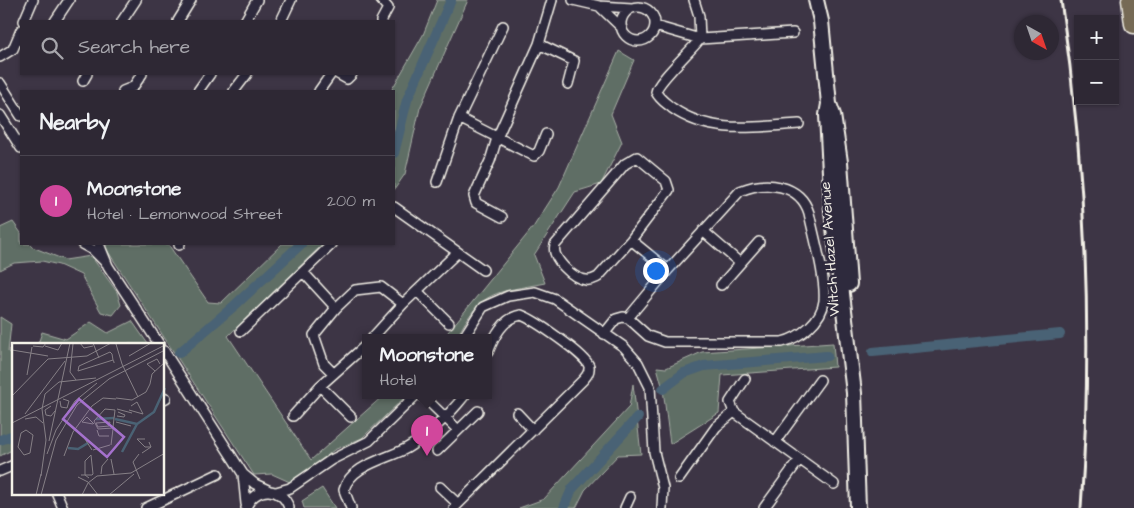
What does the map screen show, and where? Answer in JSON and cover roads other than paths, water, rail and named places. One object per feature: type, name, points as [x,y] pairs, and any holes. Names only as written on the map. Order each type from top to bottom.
[{"type":"highway","points":[[1132,0],[1134,24]]},
{"type":"street","points":[[24,20],[33,0]]},
{"type":"street","points":[[56,20],[69,0]]},
{"type":"street","points":[[179,20],[191,0]]},
{"type":"street","points":[[246,20],[257,0]]},
{"type":"street","points":[[281,20],[291,0]]},
{"type":"street","points":[[381,0],[388,7],[382,20]]},
{"type":"street","points":[[502,217],[476,203],[474,199],[490,161],[497,138],[539,44],[552,0]]},
{"type":"street","points":[[573,0],[599,6],[646,9],[653,15],[655,26],[648,38],[640,41],[628,37],[622,28],[599,6]]},
{"type":"street","points":[[694,0],[699,16],[700,39],[692,51],[656,88],[656,92],[662,101],[689,118],[726,128],[799,124]]},
{"type":"street","name":"Witch Hazel Avenue","points":[[816,0],[821,21],[829,104],[827,115],[830,191],[854,393],[858,508]]},
{"type":"street","name":"Witch Hazel Avenue","points":[[821,21],[822,0]]},
{"type":"street","points":[[123,20],[133,1]]},
{"type":"street","points":[[622,28],[625,14],[632,8]]},
{"type":"street","points":[[437,182],[459,118],[503,26]]},
{"type":"street","points":[[655,26],[700,39],[794,33]]},
{"type":"street","points":[[0,57],[13,48],[20,32]]},
{"type":"street","points":[[539,44],[574,61],[568,84]]},
{"type":"street","points":[[125,90],[132,87],[141,75]]},
{"type":"street","points":[[199,90],[209,75]]},
{"type":"street","points":[[235,90],[246,75]]},
{"type":"street","points":[[320,90],[330,75]]},
{"type":"street","points":[[340,75],[347,79],[351,75]]},
{"type":"street","points":[[0,83],[20,114]]},
{"type":"street","points":[[0,116],[20,146]]},
{"type":"street","points":[[459,118],[534,156],[539,151],[546,134]]},
{"type":"street","points":[[637,157],[666,181],[669,190],[631,240],[598,277],[591,280],[581,279],[575,275],[556,258],[554,253],[558,239],[626,164],[637,157]]},
{"type":"street","points":[[604,334],[616,318],[628,318],[648,336],[665,342],[782,342],[800,336],[819,314],[824,299],[809,213],[804,200],[781,186],[745,189],[734,196],[628,318]]},
{"type":"street","points":[[395,208],[483,270]]},
{"type":"street","points":[[703,231],[740,264]]},
{"type":"street","points":[[631,240],[668,270]]},
{"type":"street","points":[[721,285],[759,242]]},
{"type":"street","points":[[84,245],[93,250],[108,266],[158,343]]},
{"type":"street","points":[[99,245],[108,266]]},
{"type":"street","points":[[241,331],[331,245]]},
{"type":"street","points":[[376,334],[403,304],[458,252]]},
{"type":"street","points":[[303,272],[336,308]]},
{"type":"street","points":[[333,373],[324,363],[314,335],[336,308],[355,290],[382,287],[403,304]]},
{"type":"street","points":[[417,291],[449,323]]},
{"type":"street","points":[[466,334],[483,307],[508,296],[535,292],[555,299],[633,356],[650,387],[654,452],[663,488],[662,508]]},
{"type":"street","points":[[440,487],[456,506],[583,380],[589,370],[588,364],[545,329],[521,315],[512,318],[504,324],[492,345]]},
{"type":"street","points":[[292,416],[333,373],[362,348]]},
{"type":"street","points":[[165,353],[243,474],[254,484],[282,495],[289,507]]},
{"type":"street","points":[[745,379],[730,402],[734,412],[798,460],[834,484]]},
{"type":"street","points":[[775,442],[820,380]]},
{"type":"street","points":[[320,386],[351,417]]},
{"type":"street","points":[[246,507],[254,495],[290,488],[332,460],[369,441],[412,399]]},
{"type":"street","points":[[426,399],[458,430]]},
{"type":"street","points":[[350,508],[344,490],[348,480],[371,464],[407,448],[445,418],[462,399]]},
{"type":"street","points":[[437,451],[478,410]]},
{"type":"street","points":[[679,479],[716,426],[734,412]]},
{"type":"street","points":[[517,413],[533,430]]},
{"type":"street","points":[[764,508],[798,460]]},
{"type":"street","points":[[0,471],[12,466]]},
{"type":"street","points":[[166,494],[218,474]]},
{"type":"street","points":[[243,474],[246,507]]},
{"type":"street","points":[[289,507],[292,497],[307,478]]},
{"type":"street","points":[[58,496],[63,508]]},
{"type":"street","points":[[146,508],[163,496]]},
{"type":"street","points":[[625,508],[630,497]]},
{"type":"waterway","points":[[395,149],[407,100],[451,0]]},
{"type":"waterway","points":[[179,353],[234,306],[300,245]]},
{"type":"waterway","points":[[873,352],[1060,334]]},
{"type":"waterway","points":[[663,389],[684,373],[704,366],[827,356]]},
{"type":"waterway","points":[[564,508],[572,489],[638,417]]},
{"type":"waterway","points":[[0,440],[12,436]]},
{"type":"railway","points":[[1061,0],[1076,126],[1085,253],[1086,381],[1081,508]]},
{"type":"place","name":"Moonstone","points":[[427,456]]}]
